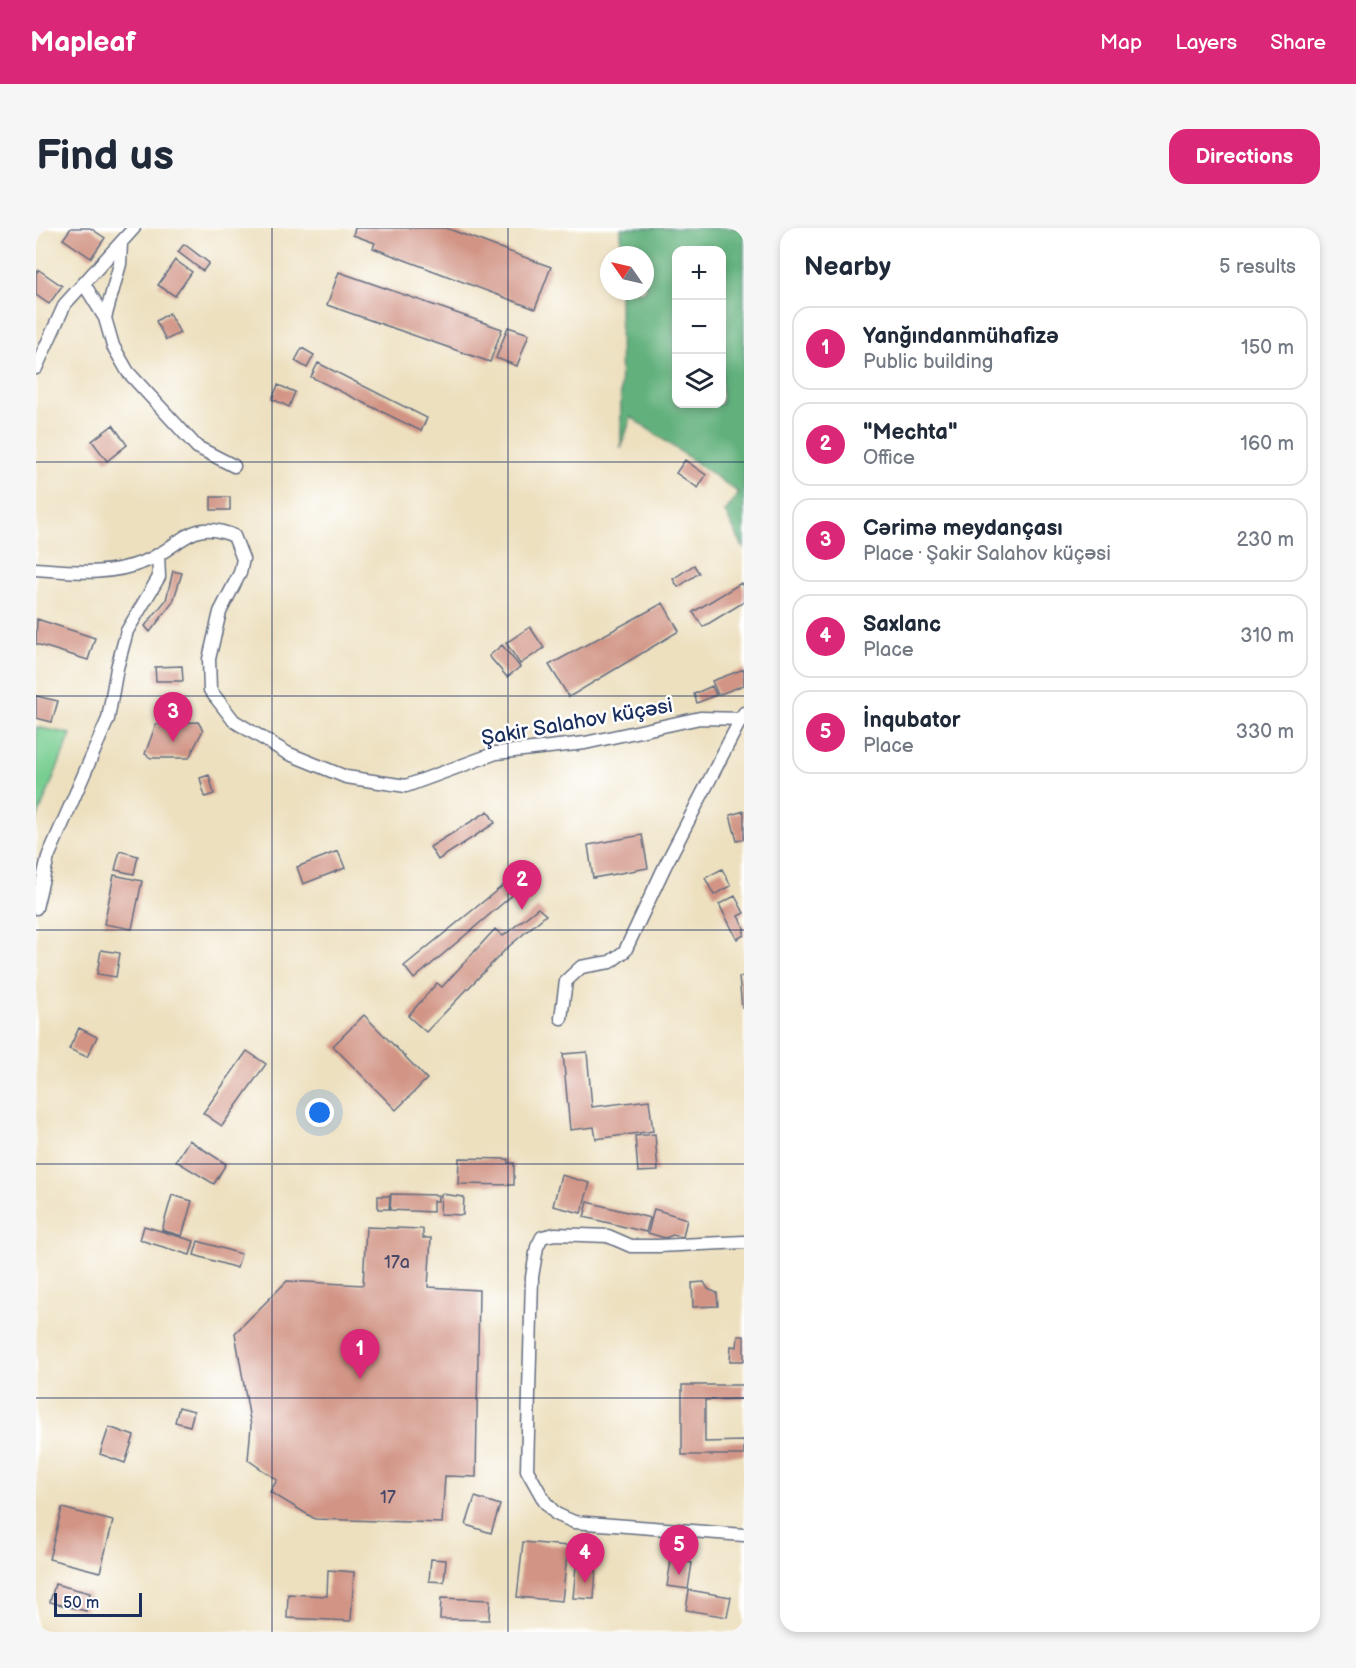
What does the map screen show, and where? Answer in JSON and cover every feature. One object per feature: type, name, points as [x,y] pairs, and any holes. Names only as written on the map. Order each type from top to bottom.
[{"type":"street","points":[[36,368],[65,304],[134,228]]},
{"type":"street","points":[[105,318],[120,264],[121,243]]},
{"type":"street","points":[[84,284],[105,318],[119,358],[142,388],[197,447],[234,466]]},
{"type":"street","name":"Şakir Salahov küçəsi","points":[[36,569],[93,574],[146,561],[193,532],[216,529],[234,536],[243,558],[240,573],[220,612],[209,659],[210,690],[234,721],[287,753],[346,777],[406,786],[496,753],[585,743],[700,718],[743,717]]},
{"type":"street","points":[[36,908],[48,857],[108,720],[117,668],[127,631],[159,577],[158,554]]},
{"type":"street","points":[[561,1018],[566,981],[581,968],[610,962],[625,951],[743,717]]},
{"type":"street","points":[[744,1242],[631,1246],[608,1236],[555,1234],[542,1237],[537,1246],[532,1277],[527,1470],[545,1502],[556,1514],[574,1522],[744,1536]]},
{"type":"green space","points":[[621,228],[744,228],[744,549],[725,512],[739,493],[631,417],[621,449],[620,300],[654,300],[654,246],[621,246]]},
{"type":"green space","points":[[36,727],[71,734],[36,821]]},
{"type":"building","points":[[71,228],[90,228],[105,238],[91,258],[63,239]]},
{"type":"building","points":[[355,228],[446,228],[551,267],[535,309],[373,248],[375,243],[353,235]]},
{"type":"building","points":[[184,244],[209,263],[203,271],[178,252]]},
{"type":"building","points":[[175,260],[192,272],[175,296],[158,285]]},
{"type":"building","points":[[39,270],[62,286],[49,304],[36,295],[36,273]]},
{"type":"building","points":[[339,272],[502,329],[490,362],[327,305]]},
{"type":"building","points":[[169,313],[180,333],[166,340],[156,321]]},
{"type":"building","points":[[508,327],[529,334],[517,366],[496,358]]},
{"type":"building","points":[[302,348],[314,355],[307,368],[295,361]]},
{"type":"building","points":[[318,363],[427,418],[421,431],[311,377]]},
{"type":"building","points":[[278,385],[295,392],[289,407],[272,399]]},
{"type":"building","points":[[113,425],[127,445],[107,461],[92,441]]},
{"type":"building","points":[[685,460],[706,475],[698,488],[676,473]]},
{"type":"building","points":[[211,497],[230,497],[230,510],[211,510]]},
{"type":"building","points":[[694,565],[699,573],[678,587],[673,579]]},
{"type":"building","points":[[173,571],[182,573],[173,602],[150,632],[145,626],[166,600]]},
{"type":"building","points":[[741,583],[744,589],[744,602],[703,627],[693,612]]},
{"type":"building","points":[[663,603],[679,631],[569,697],[549,665]]},
{"type":"building","points":[[37,619],[95,638],[88,660],[36,644]]},
{"type":"building","points":[[530,627],[544,648],[520,664],[506,643]]},
{"type":"building","points":[[502,645],[520,667],[507,677],[489,656]]},
{"type":"building","points":[[182,666],[183,681],[156,681],[155,667]]},
{"type":"building","points":[[744,669],[744,685],[718,695],[712,681]]},
{"type":"building","points":[[712,686],[716,695],[697,703],[694,694]]},
{"type":"building","points":[[36,696],[58,701],[52,722],[36,718]]},
{"type":"building","points":[[198,722],[203,730],[189,758],[151,758],[145,754],[156,724]]},
{"type":"building","points":[[209,775],[214,794],[205,797],[200,778]]},
{"type":"building","points":[[488,811],[495,823],[438,860],[430,847]]},
{"type":"building","points":[[744,811],[744,839],[737,841],[730,815]]},
{"type":"building","points":[[642,835],[648,868],[593,878],[588,845]]},
{"type":"building","points":[[120,851],[138,856],[134,874],[115,870]]},
{"type":"building","points":[[338,851],[345,868],[303,884],[297,867]]},
{"type":"building","points":[[722,869],[731,886],[714,895],[705,878]]},
{"type":"building","points":[[114,875],[142,881],[132,929],[104,924]]},
{"type":"building","points":[[511,879],[516,892],[414,979],[404,966]]},
{"type":"building","points":[[735,896],[744,913],[738,916],[744,927],[744,935],[737,939],[719,904]]},
{"type":"building","points":[[538,908],[546,915],[507,948],[426,1032],[408,1016],[437,983],[442,987],[495,929],[503,936]]},
{"type":"building","points":[[101,950],[120,953],[116,977],[97,974]]},
{"type":"building","points":[[744,976],[744,1008],[742,1008],[739,977]]},
{"type":"building","points":[[364,1015],[427,1079],[396,1110],[333,1046]]},
{"type":"building","points":[[79,1028],[97,1037],[87,1057],[69,1049]]},
{"type":"building","points":[[247,1051],[266,1064],[222,1126],[203,1113]]},
{"type":"building","points":[[587,1052],[592,1107],[649,1100],[653,1131],[596,1139],[594,1127],[570,1130],[563,1054]]},
{"type":"building","points":[[655,1134],[658,1171],[638,1172],[635,1136]]},
{"type":"building","points":[[189,1140],[226,1164],[214,1184],[176,1161]]},
{"type":"building","points":[[459,1158],[508,1159],[508,1163],[514,1163],[514,1185],[458,1184]]},
{"type":"building","points":[[561,1175],[590,1183],[581,1213],[553,1206]]},
{"type":"building","points":[[391,1194],[438,1195],[438,1201],[433,1201],[433,1212],[390,1210]]},
{"type":"building","points":[[441,1194],[464,1197],[463,1215],[440,1214]]},
{"type":"building","points":[[172,1195],[192,1201],[182,1236],[162,1230]]},
{"type":"building","points":[[378,1196],[390,1196],[389,1209],[378,1209]]},
{"type":"building","points":[[588,1202],[650,1218],[646,1232],[584,1217]]},
{"type":"building","points":[[654,1209],[687,1219],[683,1237],[673,1235],[665,1238],[648,1233]]},
{"type":"building","points":[[144,1226],[194,1241],[190,1255],[140,1240]]},
{"type":"building","points":[[366,1227],[423,1229],[423,1238],[431,1238],[428,1287],[479,1290],[476,1477],[445,1476],[442,1523],[315,1519],[270,1492],[277,1480],[248,1460],[251,1426],[235,1333],[287,1281],[363,1285]]},
{"type":"building","points":[[198,1241],[241,1254],[237,1268],[194,1255]]},
{"type":"building","points":[[704,1282],[708,1289],[717,1293],[718,1306],[693,1307],[692,1283]]},
{"type":"building","points":[[738,1336],[744,1336],[744,1361],[730,1361],[731,1346],[737,1347]]},
{"type":"building","points":[[682,1385],[744,1385],[744,1399],[705,1400],[705,1442],[744,1441],[744,1455],[682,1455]]},
{"type":"building","points":[[179,1407],[194,1411],[190,1426],[175,1422]]},
{"type":"building","points":[[109,1427],[134,1436],[125,1463],[100,1454]]},
{"type":"building","points":[[475,1497],[500,1505],[491,1533],[466,1525]]},
{"type":"building","points":[[62,1508],[113,1521],[100,1572],[49,1559]]},
{"type":"building","points":[[523,1542],[568,1546],[562,1601],[517,1597]]},
{"type":"building","points":[[431,1559],[446,1560],[444,1582],[429,1581]]},
{"type":"building","points":[[671,1560],[692,1563],[688,1589],[667,1586]]},
{"type":"building","points":[[576,1566],[596,1568],[594,1599],[573,1598]]},
{"type":"building","points":[[328,1570],[354,1572],[351,1621],[287,1618],[288,1594],[327,1596]]},
{"type":"building","points":[[55,1584],[90,1593],[86,1611],[50,1602]]},
{"type":"building","points":[[689,1590],[731,1597],[727,1617],[686,1610]]},
{"type":"building","points":[[441,1598],[490,1600],[489,1620],[440,1619]]},
{"type":"place","name":"Cərimə meydançası","points":[[173,742]]},
{"type":"place","name":"\"Mechta\"","points":[[522,910]]},
{"type":"place","name":"Yanğındanmühafizə","points":[[360,1379]]},
{"type":"place","name":"İnqubator","points":[[679,1575]]},
{"type":"place","name":"Saxlanc","points":[[585,1583]]}]
